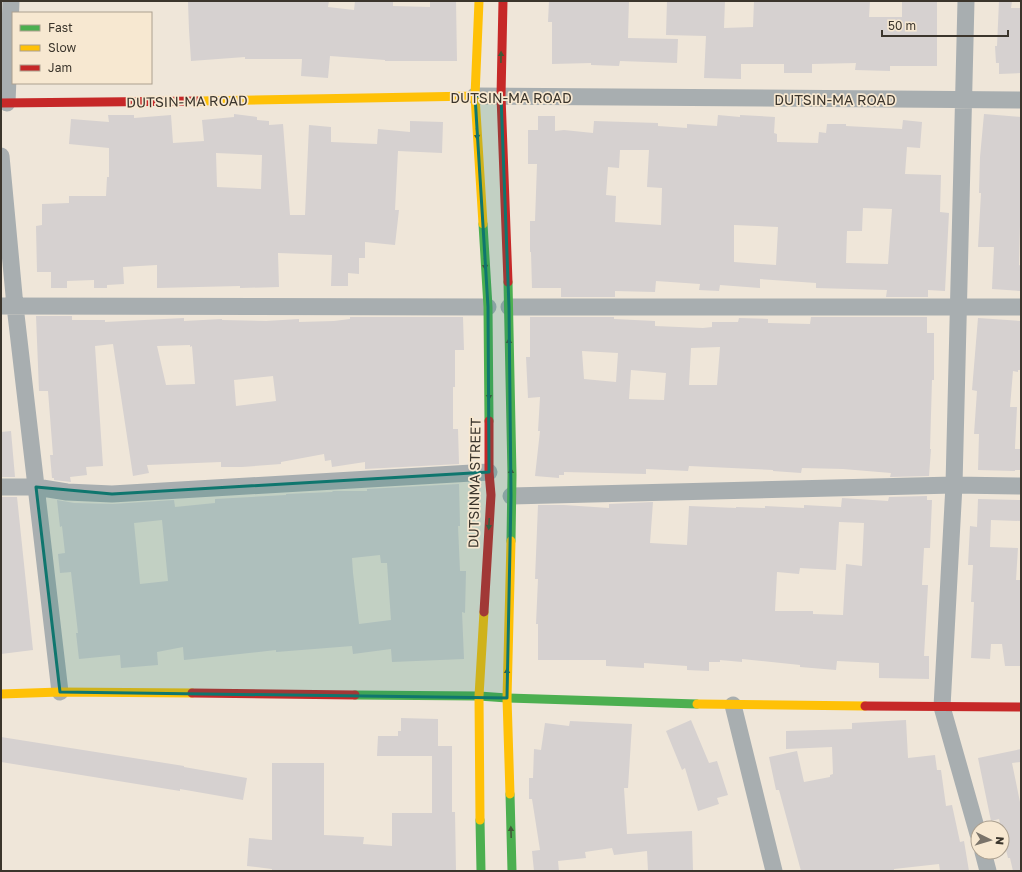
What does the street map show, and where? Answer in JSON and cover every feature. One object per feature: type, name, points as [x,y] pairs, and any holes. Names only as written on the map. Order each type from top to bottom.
[{"type":"street","points":[[4,103],[11,1]]},
{"type":"street","name":"DUTSINMA STREET","points":[[479,1],[475,96],[488,307],[489,472],[491,494],[479,696],[481,871]]},
{"type":"street","points":[[503,1],[501,96],[509,307],[511,496],[507,698],[512,871]]},
{"type":"street","points":[[966,1],[954,485],[942,707],[974,820]]},
{"type":"street","name":"DUTSIN-MA ROAD","points":[[4,103],[180,102],[475,96],[1021,100]]},
{"type":"street","points":[[1,156],[8,306],[36,487],[60,692]]},
{"type":"street","points":[[8,306],[488,307]]},
{"type":"street","points":[[509,307],[1021,307]]},
{"type":"street","points":[[1,487],[36,487],[67,492],[112,494],[489,472]]},
{"type":"street","points":[[511,496],[954,485],[1021,486]]},
{"type":"street","points":[[1,694],[60,692],[479,696],[733,705],[1021,707]]},
{"type":"street","points":[[733,705],[774,871]]},
{"type":"street","points":[[985,860],[988,871]]},
{"type":"highlighted area","points":[[475,96],[501,96],[509,307],[511,496],[507,698],[60,692],[36,487],[112,494],[489,472],[488,307]]},
{"type":"building","points":[[329,1],[328,7],[354,10],[355,1],[393,1],[393,6],[430,7],[430,1],[456,1],[457,61],[385,61],[330,56],[328,78],[301,76],[302,59],[245,59],[245,57],[191,61],[188,2]]},
{"type":"building","points":[[549,1],[629,1],[628,38],[678,39],[677,63],[620,61],[619,66],[591,65],[591,63],[552,64],[552,22],[548,22]]},
{"type":"building","points":[[667,1],[725,1],[724,28],[753,27],[754,1],[870,1],[869,17],[902,17],[902,1],[937,1],[937,66],[890,66],[890,71],[855,70],[856,63],[812,64],[812,73],[784,73],[784,64],[741,64],[741,79],[704,78],[706,36],[666,35]]},
{"type":"building","points":[[999,1],[1012,1],[1011,8],[1021,8],[1021,73],[999,74],[999,63],[996,63],[995,46],[997,46]]},
{"type":"building","points":[[234,114],[257,117],[257,120],[269,121],[269,125],[283,124],[290,215],[305,215],[309,125],[331,127],[331,142],[377,144],[378,129],[410,132],[410,121],[443,122],[442,153],[398,151],[395,210],[399,210],[395,245],[365,242],[365,258],[359,258],[359,274],[348,273],[348,286],[331,286],[332,255],[278,253],[279,287],[240,288],[240,286],[157,288],[157,265],[123,267],[124,284],[107,285],[107,288],[94,288],[94,280],[67,281],[67,288],[51,288],[51,272],[37,272],[36,226],[42,225],[42,204],[69,203],[69,196],[106,196],[107,177],[109,177],[109,148],[69,144],[71,119],[109,122],[108,115],[134,115],[134,118],[171,115],[173,143],[204,141],[202,120],[234,117]],"holes":[[[216,153],[262,155],[261,189],[217,187]]]},
{"type":"building","points":[[984,114],[1021,117],[1020,291],[992,289],[994,247],[978,247],[981,193],[979,193],[980,157]]},
{"type":"building","points":[[718,115],[740,117],[740,115],[775,117],[774,133],[777,134],[777,142],[818,143],[819,132],[826,133],[827,124],[846,124],[846,126],[902,129],[903,120],[922,122],[920,148],[907,147],[905,174],[941,175],[940,212],[949,213],[945,291],[928,290],[928,297],[886,297],[887,290],[816,288],[816,283],[760,279],[760,288],[720,285],[719,291],[699,290],[700,284],[656,281],[655,292],[615,291],[615,297],[561,297],[561,288],[532,288],[530,221],[535,221],[537,164],[528,164],[528,130],[538,130],[538,116],[555,116],[555,131],[564,130],[593,133],[594,121],[658,123],[658,126],[687,128],[687,124],[717,126]],"holes":[[[620,150],[649,150],[647,187],[662,188],[661,225],[615,222],[616,196],[606,195],[608,167],[619,168]],[[863,208],[892,209],[888,264],[846,263],[847,231],[862,231]],[[734,225],[778,227],[776,265],[734,262]]]},
{"type":"building","points":[[36,316],[72,316],[72,320],[105,320],[105,322],[184,318],[184,321],[222,319],[266,321],[299,319],[299,322],[334,321],[350,319],[350,317],[463,317],[464,350],[455,350],[455,387],[453,387],[453,429],[458,429],[459,464],[365,469],[365,462],[332,467],[331,460],[325,461],[324,454],[281,462],[281,464],[242,467],[221,467],[221,462],[147,465],[149,473],[133,476],[113,344],[95,346],[103,466],[86,467],[87,475],[70,477],[71,482],[54,480],[54,478],[52,478],[50,455],[53,455],[48,391],[39,391]],"holes":[[[190,345],[190,347],[192,346],[195,384],[166,385],[157,346]],[[273,376],[276,401],[236,406],[234,380]]]},
{"type":"building","points":[[530,317],[614,317],[614,319],[655,321],[655,326],[703,328],[712,327],[712,322],[738,322],[739,318],[768,319],[768,323],[810,324],[811,317],[927,317],[927,333],[934,333],[934,380],[932,380],[929,476],[890,477],[891,473],[843,469],[802,468],[801,473],[773,470],[689,466],[688,471],[646,469],[646,474],[564,472],[564,475],[559,475],[559,478],[535,476],[540,431],[538,431],[540,397],[528,398],[526,357],[530,357]],"holes":[[[720,347],[717,385],[689,385],[691,348]],[[582,351],[618,353],[616,382],[584,379]],[[631,370],[666,373],[664,400],[629,399]]]},
{"type":"building","points":[[978,318],[1021,321],[1021,370],[1018,370],[1018,372],[1013,371],[1010,407],[1017,407],[1015,449],[1021,449],[1021,470],[978,470],[979,434],[974,434],[977,391],[972,390]]},
{"type":"building","points":[[11,431],[15,477],[1,477],[1,432]]},
{"type":"building","points":[[459,484],[460,526],[458,526],[460,571],[466,571],[465,613],[462,612],[464,659],[392,662],[391,649],[353,654],[352,646],[276,652],[276,650],[184,660],[183,647],[157,652],[158,665],[121,668],[120,655],[79,659],[76,633],[78,633],[71,572],[60,573],[58,554],[65,553],[57,500],[74,503],[113,504],[174,500],[175,507],[215,503],[215,499],[333,491],[367,491],[367,489]],"holes":[[[162,520],[168,581],[140,584],[134,523]],[[380,555],[381,563],[387,563],[391,620],[359,624],[352,558]]]},
{"type":"building","points":[[927,496],[927,500],[932,500],[930,548],[924,548],[922,585],[928,585],[924,656],[929,656],[929,679],[879,678],[879,663],[837,661],[836,670],[800,667],[800,665],[742,659],[742,662],[720,660],[720,662],[709,662],[709,671],[687,670],[687,666],[644,663],[644,668],[606,666],[606,660],[538,660],[538,624],[536,624],[538,579],[535,579],[538,505],[609,508],[609,504],[653,502],[650,543],[687,545],[689,506],[765,508],[765,506],[804,508],[804,505],[841,507],[842,498],[888,501],[889,497]],"holes":[[[839,522],[864,523],[862,566],[846,564],[843,615],[813,614],[813,611],[775,611],[777,572],[799,574],[800,568],[836,570]]]},
{"type":"building","points":[[1,497],[17,497],[33,650],[1,654]]},
{"type":"building","points":[[978,499],[1021,500],[1021,521],[991,520],[990,547],[1018,548],[1016,580],[1021,580],[1021,666],[1005,666],[1002,644],[991,644],[990,659],[971,658],[974,602],[971,602],[973,565],[968,565],[970,526],[977,527]]},
{"type":"building","points":[[401,718],[438,719],[438,746],[452,746],[452,812],[455,812],[456,871],[272,871],[272,869],[247,866],[249,838],[272,840],[272,763],[324,763],[324,835],[364,837],[363,844],[392,846],[392,813],[432,813],[432,756],[377,756],[378,736],[398,736],[398,731],[401,731]]},
{"type":"building","points":[[691,720],[709,763],[717,761],[728,795],[717,798],[719,804],[698,811],[685,768],[682,770],[666,731]]},
{"type":"building","points":[[906,720],[908,758],[935,755],[937,770],[941,770],[946,806],[952,805],[960,842],[964,841],[969,871],[940,871],[939,864],[894,869],[894,871],[801,871],[779,790],[776,790],[769,757],[797,751],[804,782],[830,777],[830,775],[833,774],[832,747],[786,749],[786,731],[852,729],[852,723]]},
{"type":"building","points":[[570,721],[632,724],[628,788],[624,788],[627,834],[692,831],[693,871],[648,871],[647,851],[614,855],[612,848],[585,852],[586,858],[558,861],[559,871],[534,871],[532,851],[540,850],[532,799],[529,799],[529,778],[533,778],[534,749],[541,750],[545,723],[569,726]]},
{"type":"building","points":[[1,737],[184,766],[247,778],[243,800],[1,762]]},
{"type":"building","points":[[1021,749],[1021,762],[1012,763],[1021,807],[1021,871],[1013,871],[1010,858],[1010,820],[991,820],[978,758]]},
{"type":"traffic: fast","points":[[483,224],[488,307],[489,421]]},
{"type":"traffic: fast","points":[[508,282],[512,475],[511,541]]},
{"type":"traffic: fast","points":[[355,695],[479,696],[697,704]]},
{"type":"traffic: fast","points":[[510,794],[512,871]]},
{"type":"traffic: fast","points":[[480,820],[481,871]]},
{"type":"traffic: slow","points":[[479,1],[475,96],[483,224]]},
{"type":"traffic: slow","points":[[199,101],[475,96]]},
{"type":"traffic: slow","points":[[510,794],[507,698],[511,541]]},
{"type":"traffic: slow","points":[[480,820],[479,696],[484,612]]},
{"type":"traffic: slow","points":[[1,694],[60,692],[192,693]]},
{"type":"traffic: slow","points":[[697,704],[865,706]]},
{"type":"traffic: jam","points":[[503,1],[501,96],[508,282]]},
{"type":"traffic: jam","points":[[1,103],[199,101]]},
{"type":"traffic: jam","points":[[484,612],[491,495],[489,472],[489,421]]},
{"type":"traffic: jam","points":[[192,693],[355,695]]},
{"type":"traffic: jam","points":[[865,706],[1021,707]]}]
